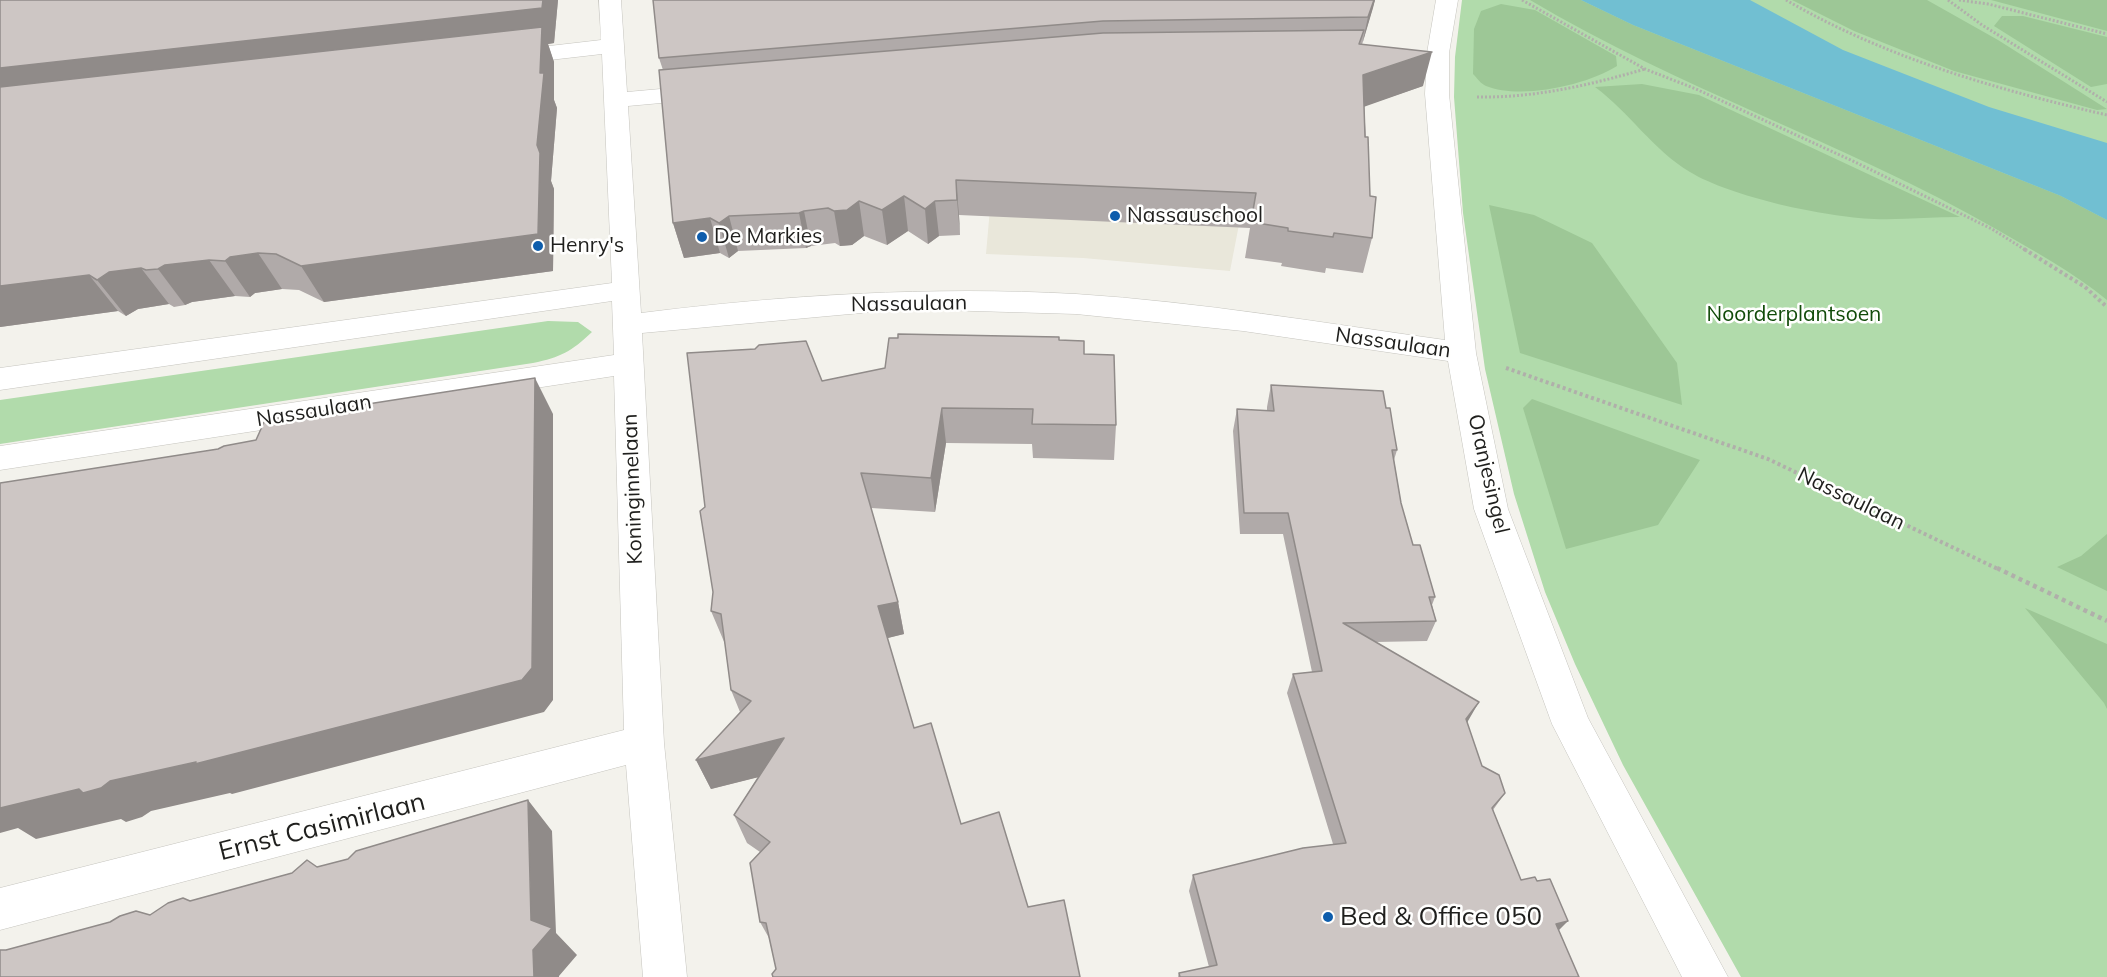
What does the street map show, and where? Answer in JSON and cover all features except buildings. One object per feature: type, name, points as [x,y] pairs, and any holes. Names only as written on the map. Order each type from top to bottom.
[{"type":"street","name":"Koninginnelaan","points":[[610,0],[626,290],[644,743],[665,977]]},
{"type":"street","name":"Oranjesingel","points":[[1447,0],[1426,53],[1437,94],[1461,353],[1491,509],[1571,724],[1706,977]]},
{"type":"street","points":[[483,61],[612,46]]},
{"type":"street","points":[[615,100],[728,90]]},
{"type":"street","points":[[0,379],[626,290]]},
{"type":"street","name":"Nassaulaan","points":[[627,325],[680,318],[905,300],[1076,304],[1243,321],[1461,353]]},
{"type":"street","name":"Nassaulaan","points":[[0,458],[628,363]]},
{"type":"street","name":"Ernst Casimirlaan","points":[[0,909],[322,828],[644,743]]},
{"type":"path","points":[[1522,0],[1645,69],[1696,89],[1855,162],[1992,229],[2085,288],[2107,307]]},
{"type":"path","points":[[1786,0],[1832,25],[1957,75],[2059,104],[2107,114]]},
{"type":"path","points":[[1948,0],[1982,25],[2107,102]]},
{"type":"path","points":[[1959,0],[1988,4],[2107,34]]},
{"type":"path","points":[[1437,94],[1505,98],[1600,82],[1645,69]]},
{"type":"path","name":"Nassaulaan","points":[[1461,353],[1768,459],[2107,621]]},
{"type":"shaded area","name":"Nassauschool","points":[[994,163],[1248,178],[1230,271],[1083,258],[986,254]]},
{"type":"green space","name":"Noorderplantsoen","points":[[1462,0],[2107,0],[2107,977],[1741,977],[1623,765],[1575,664],[1545,592],[1514,494],[1485,369],[1463,213],[1454,97],[1455,57]]},
{"type":"green space","points":[[1530,0],[1581,0],[1633,25],[2061,196],[2107,220],[2107,300],[2053,262],[1939,198],[1645,61]]},
{"type":"green space","points":[[1792,0],[1927,0],[1998,40],[2107,109],[2097,110],[1954,71],[1854,31]]},
{"type":"green space","points":[[1991,0],[2107,0],[2107,31]]},
{"type":"green space","points":[[1501,4],[1535,10],[1616,56],[1617,66],[1589,79],[1535,91],[1500,90],[1484,85],[1473,74],[1474,29],[1481,11]]},
{"type":"green space","points":[[2002,16],[2023,16],[2107,37],[2107,84],[2091,87],[1994,26]]},
{"type":"green space","points":[[1642,84],[1699,95],[1960,217],[1874,219],[1854,217],[1805,210],[1729,190],[1690,172],[1677,163],[1595,87]]},
{"type":"green space","points":[[1489,205],[1534,215],[1592,243],[1677,363],[1682,405],[1520,353]]},
{"type":"green space","points":[[548,321],[578,322],[592,332],[565,353],[533,363],[0,444],[0,400]]},
{"type":"green space","points":[[1532,399],[1700,460],[1658,525],[1566,549],[1523,408]]},
{"type":"green space","points":[[2107,534],[2107,591],[2057,567],[2081,556]]},
{"type":"green space","points":[[2025,608],[2107,644],[2107,709],[2104,703]]},
{"type":"water","points":[[1581,0],[1750,0],[1843,50],[1989,107],[2107,143],[2107,220],[2061,196],[1633,25]]},
{"type":"place","name":"Nassauschool","points":[[1115,216]]},
{"type":"place","name":"De Markies","points":[[702,237]]},
{"type":"place","name":"Henry's","points":[[538,246]]},
{"type":"place","name":"Bed & Office 050","points":[[1328,917]]}]
